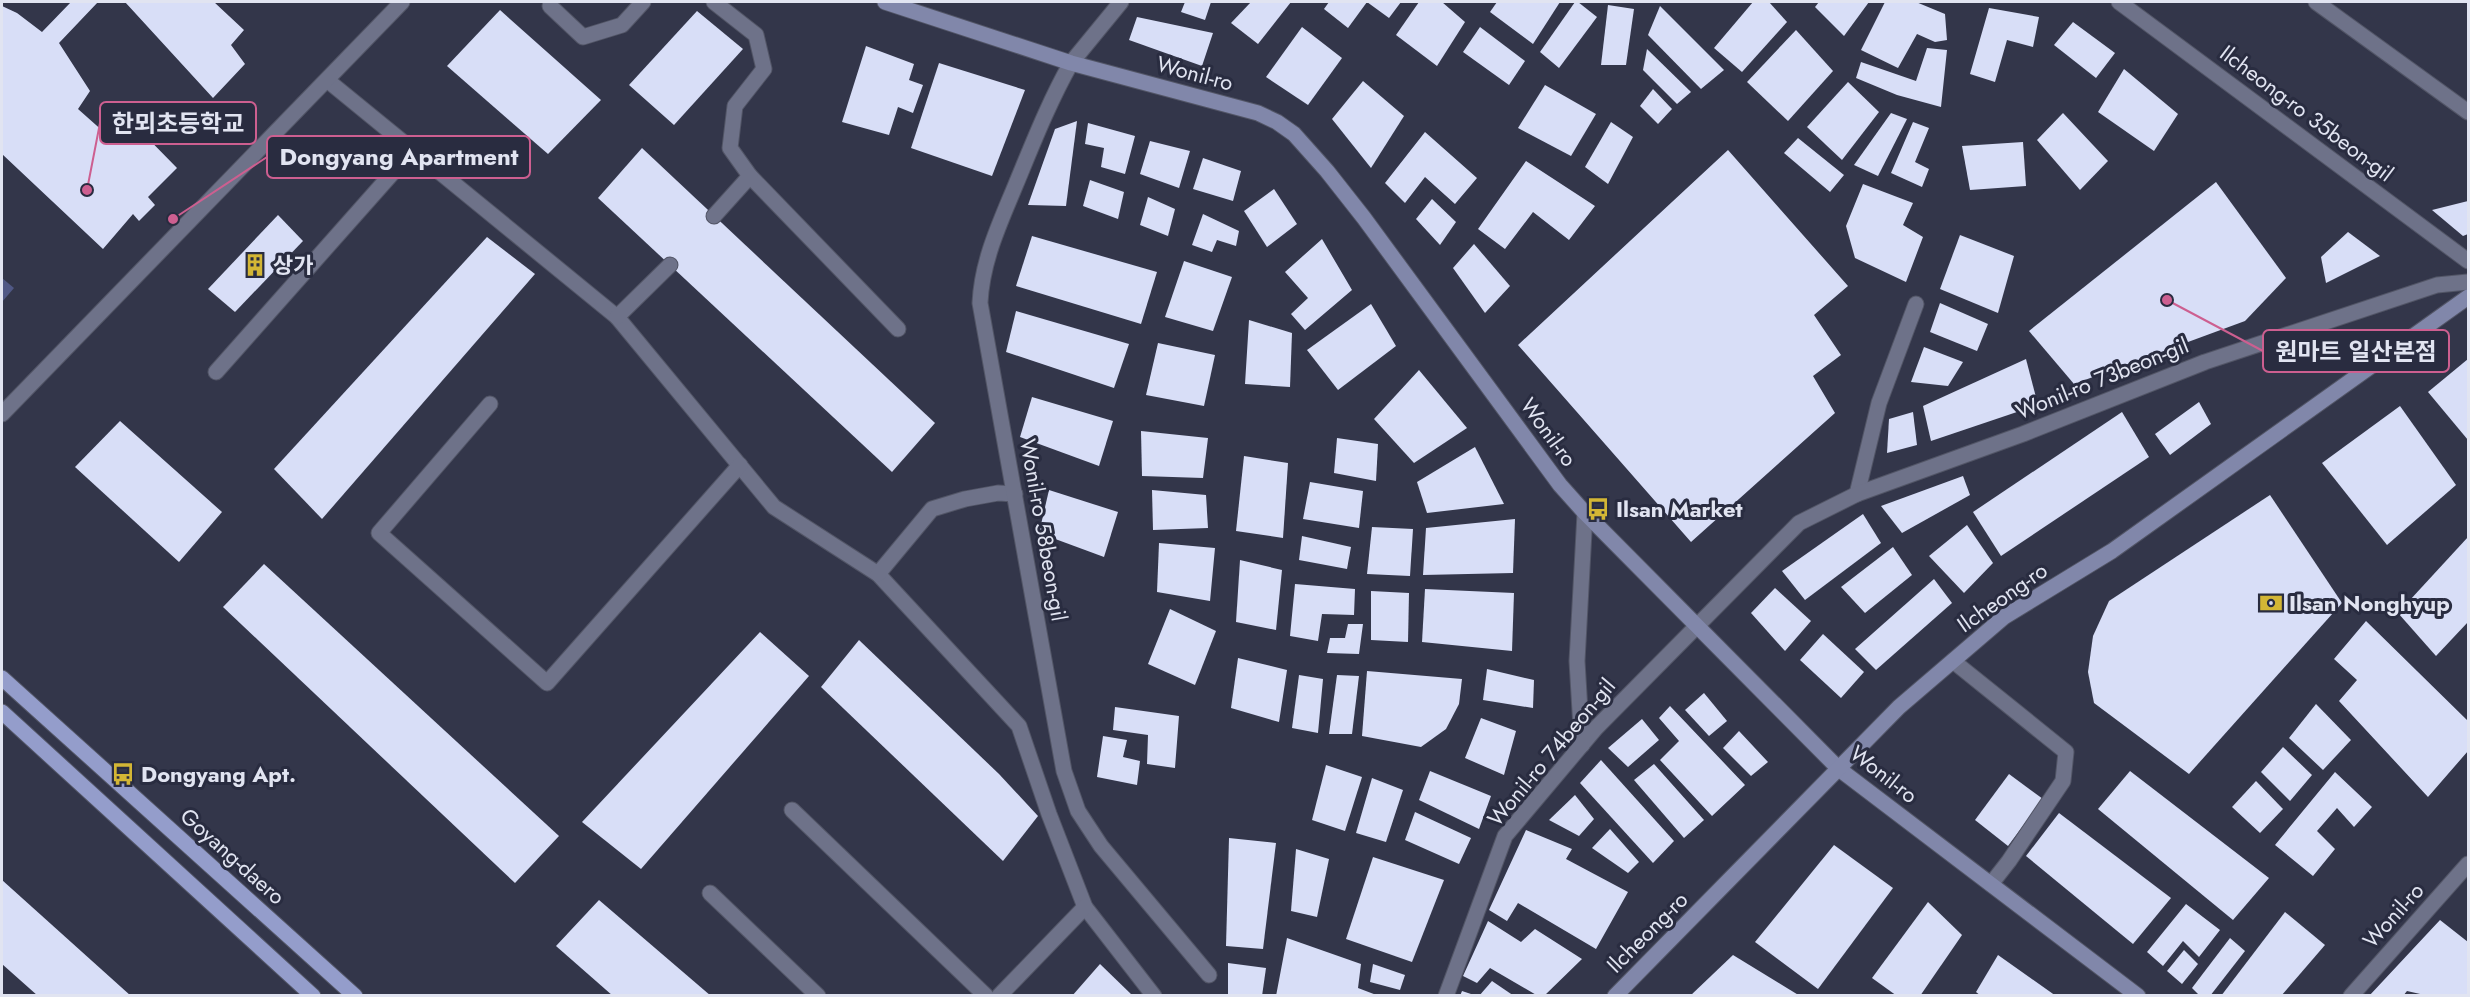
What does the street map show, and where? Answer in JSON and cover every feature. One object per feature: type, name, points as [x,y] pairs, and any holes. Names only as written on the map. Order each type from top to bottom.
[{"type":"main road","name":"Goyang-daero","points":[[2,678],[355,996]]},
{"type":"main road","points":[[2,712],[312,995]]},
{"type":"street","points":[[2,414],[402,2]]},
{"type":"street","points":[[550,6],[582,37],[622,25],[643,2]]},
{"type":"street","points":[[714,2],[756,35],[764,69],[735,106],[730,148],[750,176],[898,329]]},
{"type":"street","name":"Wonil-ro","points":[[885,2],[1071,63],[1258,113],[1294,134],[1364,219],[1560,485],[1585,513],[1839,769],[2138,996]]},
{"type":"street","name":"Wonil-ro 58beon-gil","points":[[1121,2],[1071,63],[1052,95],[990,248],[981,280],[980,303],[1064,771],[1078,811],[1101,846],[1209,975]]},
{"type":"street","name":"Ilcheong-ro 35beon-gil","points":[[2119,2],[2469,261]]},
{"type":"street","points":[[2316,2],[2469,112]]},
{"type":"street","points":[[327,80],[617,317],[774,507],[878,574],[1019,726],[1049,814],[1085,907],[1154,996]]},
{"type":"street","points":[[216,372],[412,151]]},
{"type":"street","points":[[714,216],[750,176]]},
{"type":"street","points":[[617,317],[670,265]]},
{"type":"street","name":"Wonil-ro 73beon-gil","points":[[1696,625],[1799,523],[1857,494],[2023,434],[2205,362],[2438,285],[2469,282]]},
{"type":"street","name":"Ilcheong-ro","points":[[1615,996],[1899,707],[2004,617],[2112,551],[2469,297]]},
{"type":"street","points":[[1857,494],[1879,403],[1916,304]]},
{"type":"street","points":[[490,404],[379,533],[547,683],[740,465]]},
{"type":"street","points":[[878,574],[932,509],[998,493],[1015,494]]},
{"type":"street","points":[[1582,745],[1576,661],[1585,513]]},
{"type":"street","name":"Wonil-ro 74beon-gil","points":[[1446,996],[1505,836],[1582,745],[1696,625]]},
{"type":"street","points":[[1953,661],[2066,752],[2063,782],[1991,884]]},
{"type":"street","points":[[792,810],[986,996]]},
{"type":"street","name":"Wonil-ro","points":[[2351,996],[2469,864]]},
{"type":"street","points":[[710,893],[818,996]]},
{"type":"street","points":[[999,996],[1085,907]]},
{"type":"shaded area","points":[[2,278],[14,288],[2,302]]},
{"type":"building","points":[[71,2],[98,2],[59,43],[90,91],[78,109],[105,133],[123,113],[177,168],[148,197],[155,205],[139,221],[133,214],[103,249],[2,154],[2,6],[17,13],[42,32]]},
{"type":"building","points":[[125,2],[214,2],[244,30],[231,45],[245,64],[213,98]]},
{"type":"building","points":[[1185,2],[1211,2],[1205,20],[1181,12]]},
{"type":"building","points":[[1251,2],[1291,2],[1258,44],[1231,23]]},
{"type":"building","points":[[1329,2],[1367,2],[1348,28],[1324,9]]},
{"type":"building","points":[[1367,2],[1401,2],[1389,18]]},
{"type":"building","points":[[1419,2],[1442,2],[1465,22],[1437,66],[1396,35]]},
{"type":"building","points":[[1497,2],[1560,2],[1533,44],[1490,12]]},
{"type":"building","points":[[1575,2],[1597,17],[1559,68],[1540,52]]},
{"type":"building","points":[[1753,2],[1769,2],[1787,22],[1742,72],[1714,48]]},
{"type":"building","points":[[1819,2],[1869,2],[1844,36],[1815,7]]},
{"type":"building","points":[[1885,2],[1916,2],[1945,14],[1947,40],[1935,42],[1917,34],[1898,68],[1861,50]]},
{"type":"building","points":[[1608,5],[1634,9],[1626,65],[1601,65]]},
{"type":"building","points":[[1660,6],[1724,70],[1701,89],[1648,35]]},
{"type":"building","points":[[1989,8],[2039,17],[2033,47],[2007,40],[1995,82],[1970,74]]},
{"type":"building","points":[[500,10],[601,100],[548,154],[447,66]]},
{"type":"building","points":[[697,11],[743,49],[674,125],[629,85]]},
{"type":"building","points":[[1137,17],[1213,33],[1202,66],[1129,40]]},
{"type":"building","points":[[2073,22],[2115,53],[2096,78],[2054,45]]},
{"type":"building","points":[[1302,27],[1342,58],[1308,105],[1266,77]]},
{"type":"building","points":[[1480,27],[1525,61],[1509,85],[1463,52]]},
{"type":"building","points":[[1796,30],[1833,71],[1788,121],[1747,82]]},
{"type":"building","points":[[866,46],[914,64],[909,80],[923,85],[913,113],[898,107],[889,135],[842,122]]},
{"type":"building","points":[[1927,48],[1947,50],[1941,107],[1897,95],[1856,78],[1861,62],[1916,81]]},
{"type":"building","points":[[1647,49],[1691,92],[1677,104],[1643,70]]},
{"type":"building","points":[[939,63],[1025,90],[992,176],[911,148]]},
{"type":"building","points":[[2124,69],[2178,114],[2154,151],[2098,112]]},
{"type":"building","points":[[1363,81],[1404,116],[1371,168],[1332,119]]},
{"type":"building","points":[[1848,82],[1879,112],[1842,160],[1807,127]]},
{"type":"building","points":[[1545,85],[1596,114],[1571,156],[1518,128]]},
{"type":"building","points":[[1653,89],[1672,109],[1658,124],[1640,106]]},
{"type":"building","points":[[1891,113],[1907,119],[1878,176],[1854,165]]},
{"type":"building","points":[[2063,113],[2108,161],[2080,190],[2037,140]]},
{"type":"building","points":[[1077,121],[1066,206],[1028,205],[1055,129]]},
{"type":"building","points":[[1611,122],[1633,137],[1608,184],[1585,167]]},
{"type":"building","points":[[1913,122],[1929,128],[1915,162],[1929,169],[1922,187],[1891,173]]},
{"type":"building","points":[[1088,123],[1135,136],[1125,174],[1101,167],[1104,148],[1085,144]]},
{"type":"building","points":[[1425,132],[1477,178],[1455,204],[1425,177],[1405,203],[1385,183]]},
{"type":"building","points":[[1798,138],[1844,175],[1830,192],[1784,153]]},
{"type":"building","points":[[1150,141],[1190,151],[1179,188],[1140,174]]},
{"type":"building","points":[[2023,142],[2026,186],[1970,190],[1962,146]]},
{"type":"building","points":[[642,148],[935,423],[892,472],[598,198]]},
{"type":"building","points":[[1728,150],[1848,286],[1814,315],[1841,355],[1813,376],[1835,413],[1691,542],[1518,345]]},
{"type":"building","points":[[1203,158],[1241,171],[1233,201],[1193,189]]},
{"type":"building","points":[[1526,161],[1595,206],[1569,240],[1533,212],[1505,249],[1478,229]]},
{"type":"building","points":[[1090,180],[1124,192],[1118,219],[1083,206]]},
{"type":"building","points":[[2216,182],[2286,278],[2245,321],[2074,384],[2029,331]]},
{"type":"building","points":[[1863,184],[1913,203],[1903,225],[1923,237],[1906,282],[1855,258],[1846,226]]},
{"type":"building","points":[[1274,189],[1297,224],[1267,247],[1244,211]]},
{"type":"building","points":[[1148,197],[1175,209],[1168,236],[1140,225]]},
{"type":"building","points":[[1432,199],[1456,222],[1440,245],[1416,219]]},
{"type":"building","points":[[2468,201],[2468,234],[2463,236],[2432,210]]},
{"type":"building","points":[[1203,214],[1239,231],[1236,246],[1217,240],[1212,252],[1192,245]]},
{"type":"building","name":"상가","points":[[278,215],[303,241],[235,312],[208,289]]},
{"type":"building","points":[[2348,232],[2380,256],[2326,283],[2321,257]]},
{"type":"building","points":[[1960,235],[2014,256],[1998,313],[1940,289]]},
{"type":"building","points":[[1032,236],[1157,272],[1141,324],[1016,286]]},
{"type":"building","points":[[487,237],[535,274],[322,519],[274,469]]},
{"type":"building","points":[[1322,239],[1352,290],[1305,330],[1291,314],[1308,298],[1285,272]]},
{"type":"building","points":[[1474,244],[1510,286],[1485,313],[1453,268]]},
{"type":"building","points":[[1184,261],[1232,277],[1213,331],[1165,317]]},
{"type":"building","points":[[1940,303],[1988,324],[1977,351],[1930,332]]},
{"type":"building","points":[[1371,304],[1396,346],[1338,390],[1307,350]]},
{"type":"building","points":[[1016,311],[1129,344],[1114,388],[1006,352]]},
{"type":"building","points":[[1249,320],[1292,333],[1290,387],[1245,384]]},
{"type":"building","points":[[1158,343],[1215,355],[1204,406],[1146,395]]},
{"type":"building","points":[[1924,347],[1963,362],[1948,386],[1911,382]]},
{"type":"building","points":[[2026,359],[2038,405],[1931,441],[1923,406]]},
{"type":"building","points":[[2468,359],[2468,440],[2428,392]]},
{"type":"building","points":[[1419,370],[1467,428],[1414,463],[1374,419]]},
{"type":"building","points":[[1032,397],[1113,421],[1099,466],[1020,437]]},
{"type":"building","points":[[2199,402],[2211,424],[2170,455],[2155,434]]},
{"type":"building","points":[[2400,406],[2456,485],[2387,545],[2322,463]]},
{"type":"building","points":[[1913,412],[1917,445],[1887,453],[1889,419]]},
{"type":"building","points":[[2122,412],[2149,457],[2001,556],[1973,512]]},
{"type":"building","points":[[120,421],[222,512],[179,562],[75,467]]},
{"type":"building","points":[[1141,431],[1208,438],[1203,478],[1142,476]]},
{"type":"building","points":[[1337,438],[1378,444],[1376,481],[1334,473]]},
{"type":"building","points":[[1475,447],[1504,504],[1427,513],[1417,482]]},
{"type":"building","points":[[1244,456],[1288,463],[1283,538],[1236,531]]},
{"type":"building","points":[[1963,476],[1970,495],[1902,533],[1881,506]]},
{"type":"building","points":[[1310,482],[1363,491],[1359,528],[1303,519]]},
{"type":"building","points":[[1049,490],[1118,512],[1104,557],[1039,533]]},
{"type":"building","points":[[1152,490],[1206,495],[1208,528],[1153,530]]},
{"type":"building","points":[[2270,495],[2342,603],[2189,774],[2094,703],[2088,672],[2093,636],[2109,601]]},
{"type":"building","points":[[1863,514],[1881,543],[1805,600],[1782,571]]},
{"type":"building","points":[[1515,519],[1513,573],[1423,575],[1426,528]]},
{"type":"building","points":[[1967,525],[1993,563],[1964,593],[1929,556]]},
{"type":"building","points":[[1372,527],[1413,529],[1410,576],[1367,574]]},
{"type":"building","points":[[1302,536],[1351,547],[1347,569],[1299,560]]},
{"type":"building","points":[[2468,537],[2468,622],[2436,656],[2398,613]]},
{"type":"building","points":[[1159,543],[1215,548],[1210,601],[1157,592]]},
{"type":"building","points":[[1893,547],[1912,575],[1865,613],[1841,587]]},
{"type":"building","points":[[1240,560],[1282,570],[1276,630],[1236,622]]},
{"type":"building","points":[[264,564],[559,836],[515,883],[223,607]]},
{"type":"building","points":[[1934,579],[1952,603],[1876,670],[1855,649]]},
{"type":"building","points":[[1295,584],[1355,589],[1354,615],[1322,614],[1318,641],[1290,636]]},
{"type":"building","points":[[1775,588],[1811,621],[1785,651],[1751,613]]},
{"type":"building","points":[[1425,589],[1514,593],[1512,651],[1422,642]]},
{"type":"building","points":[[1371,591],[1409,593],[1408,642],[1371,640]]},
{"type":"building","points":[[1170,609],[1216,631],[1195,685],[1148,664]]},
{"type":"building","points":[[2366,621],[2468,721],[2468,751],[2428,797],[2339,701],[2357,680],[2334,659]]},
{"type":"building","points":[[1348,624],[1363,624],[1359,654],[1327,653],[1330,638],[1345,638]]},
{"type":"building","points":[[760,632],[809,676],[641,869],[582,822]]},
{"type":"building","points":[[1823,634],[1864,672],[1841,698],[1800,660]]},
{"type":"building","points":[[859,640],[999,774],[1038,816],[1003,861],[821,687]]},
{"type":"building","points":[[1238,658],[1287,670],[1279,722],[1231,708]]},
{"type":"building","points":[[1487,669],[1534,680],[1533,708],[1483,700]]},
{"type":"building","points":[[1367,671],[1462,679],[1459,704],[1446,729],[1421,747],[1362,736]]},
{"type":"building","points":[[1299,675],[1323,679],[1318,733],[1292,728]]},
{"type":"building","points":[[1337,675],[1359,676],[1352,734],[1329,734]]},
{"type":"building","points":[[1704,693],[1727,721],[1709,736],[1685,710]]},
{"type":"building","points":[[2316,704],[2351,740],[2323,770],[2289,738]]},
{"type":"building","points":[[1670,706],[1745,785],[1712,816],[1660,760],[1679,741],[1659,718]]},
{"type":"building","points":[[1115,707],[1179,716],[1175,768],[1147,764],[1148,735],[1113,730]]},
{"type":"building","points":[[1481,718],[1516,731],[1504,775],[1465,758]]},
{"type":"building","points":[[1642,719],[1659,740],[1628,767],[1608,748]]},
{"type":"building","points":[[1739,731],[1768,762],[1751,776],[1723,748]]},
{"type":"building","points":[[1103,736],[1127,740],[1123,757],[1140,761],[1137,785],[1097,777]]},
{"type":"building","points":[[2283,747],[2312,775],[2290,801],[2261,772]]},
{"type":"building","points":[[1601,760],[1674,841],[1653,863],[1580,783]]},
{"type":"building","points":[[1654,764],[1704,820],[1684,838],[1634,780]]},
{"type":"building","points":[[1326,765],[1362,777],[1345,831],[1312,820]]},
{"type":"building","points":[[1430,771],[1491,796],[1479,829],[1419,800]]},
{"type":"building","points":[[2130,771],[2269,878],[2233,920],[2098,809]]},
{"type":"building","points":[[2335,772],[2372,807],[2354,827],[2337,808],[2317,831],[2335,849],[2313,876],[2275,845]]},
{"type":"building","points":[[2009,774],[2043,799],[2008,846],[1975,820]]},
{"type":"building","points":[[1372,778],[1403,790],[1386,842],[1356,833]]},
{"type":"building","points":[[2256,781],[2283,809],[2260,833],[2232,807]]},
{"type":"building","points":[[1575,795],[1594,819],[1579,836],[1549,820]]},
{"type":"building","points":[[1415,812],[1471,838],[1459,864],[1405,840]]},
{"type":"building","points":[[2059,813],[2171,898],[2133,944],[2026,856]]},
{"type":"building","points":[[1610,829],[1639,862],[1628,873],[1592,848]]},
{"type":"building","points":[[1526,830],[1572,849],[1566,859],[1628,892],[1596,949],[1518,903],[1507,921],[1489,910]]},
{"type":"building","points":[[1229,838],[1276,843],[1263,949],[1226,946]]},
{"type":"building","points":[[1834,845],[1893,888],[1818,989],[1755,942]]},
{"type":"building","points":[[1296,849],[1329,859],[1317,917],[1291,911]]},
{"type":"building","points":[[1373,857],[1444,880],[1412,962],[1346,939]]},
{"type":"building","points":[[2,880],[131,996],[38,996],[2,964]]},
{"type":"building","points":[[599,900],[711,996],[613,996],[556,946]]},
{"type":"building","points":[[1928,902],[1962,935],[1920,996],[1897,996],[1872,978]]},
{"type":"building","points":[[2186,904],[2220,930],[2199,957],[2183,941],[2163,966],[2147,952]]},
{"type":"building","points":[[2285,912],[2325,945],[2281,996],[2221,996]]},
{"type":"building","points":[[2440,920],[2468,942],[2467,996],[2429,996],[2407,991],[2403,996],[2369,996]]},
{"type":"building","points":[[1488,921],[1521,942],[1535,929],[1582,959],[1544,996],[1538,996],[1490,968],[1477,983],[1463,976]]},
{"type":"building","points":[[1287,938],[1361,964],[1358,988],[1379,996],[1276,996]]},
{"type":"building","points":[[2230,938],[2245,951],[2210,996],[2200,996],[2192,988]]},
{"type":"building","points":[[2184,950],[2198,964],[2182,984],[2167,971]]},
{"type":"building","points":[[1733,955],[1800,996],[1690,996]]},
{"type":"building","points":[[1998,955],[2056,996],[1981,996],[1976,992]]},
{"type":"building","points":[[1228,963],[1266,968],[1262,996],[1228,996]]},
{"type":"building","points":[[1100,964],[1133,996],[1072,996]]},
{"type":"building","points":[[1373,964],[1405,975],[1400,990],[1370,982]]},
{"type":"building","points":[[1492,981],[1514,996],[1479,996]]},
{"type":"building","points":[[1462,991],[1474,995],[1474,996],[1460,996]]},
{"type":"place","name":"한뫼초등학교","points":[[87,190]]},
{"type":"place","name":"Dongyang Apartment","points":[[173,219]]},
{"type":"place","name":"상가","points":[[255,265]]},
{"type":"place","name":"원마트 일산본점","points":[[2167,300]]},
{"type":"place","name":"Ilsan Market","points":[[1598,509]]},
{"type":"place","name":"Ilsan Nonghyup","points":[[2271,603]]},
{"type":"place","name":"Dongyang Apt.","points":[[123,774]]}]
